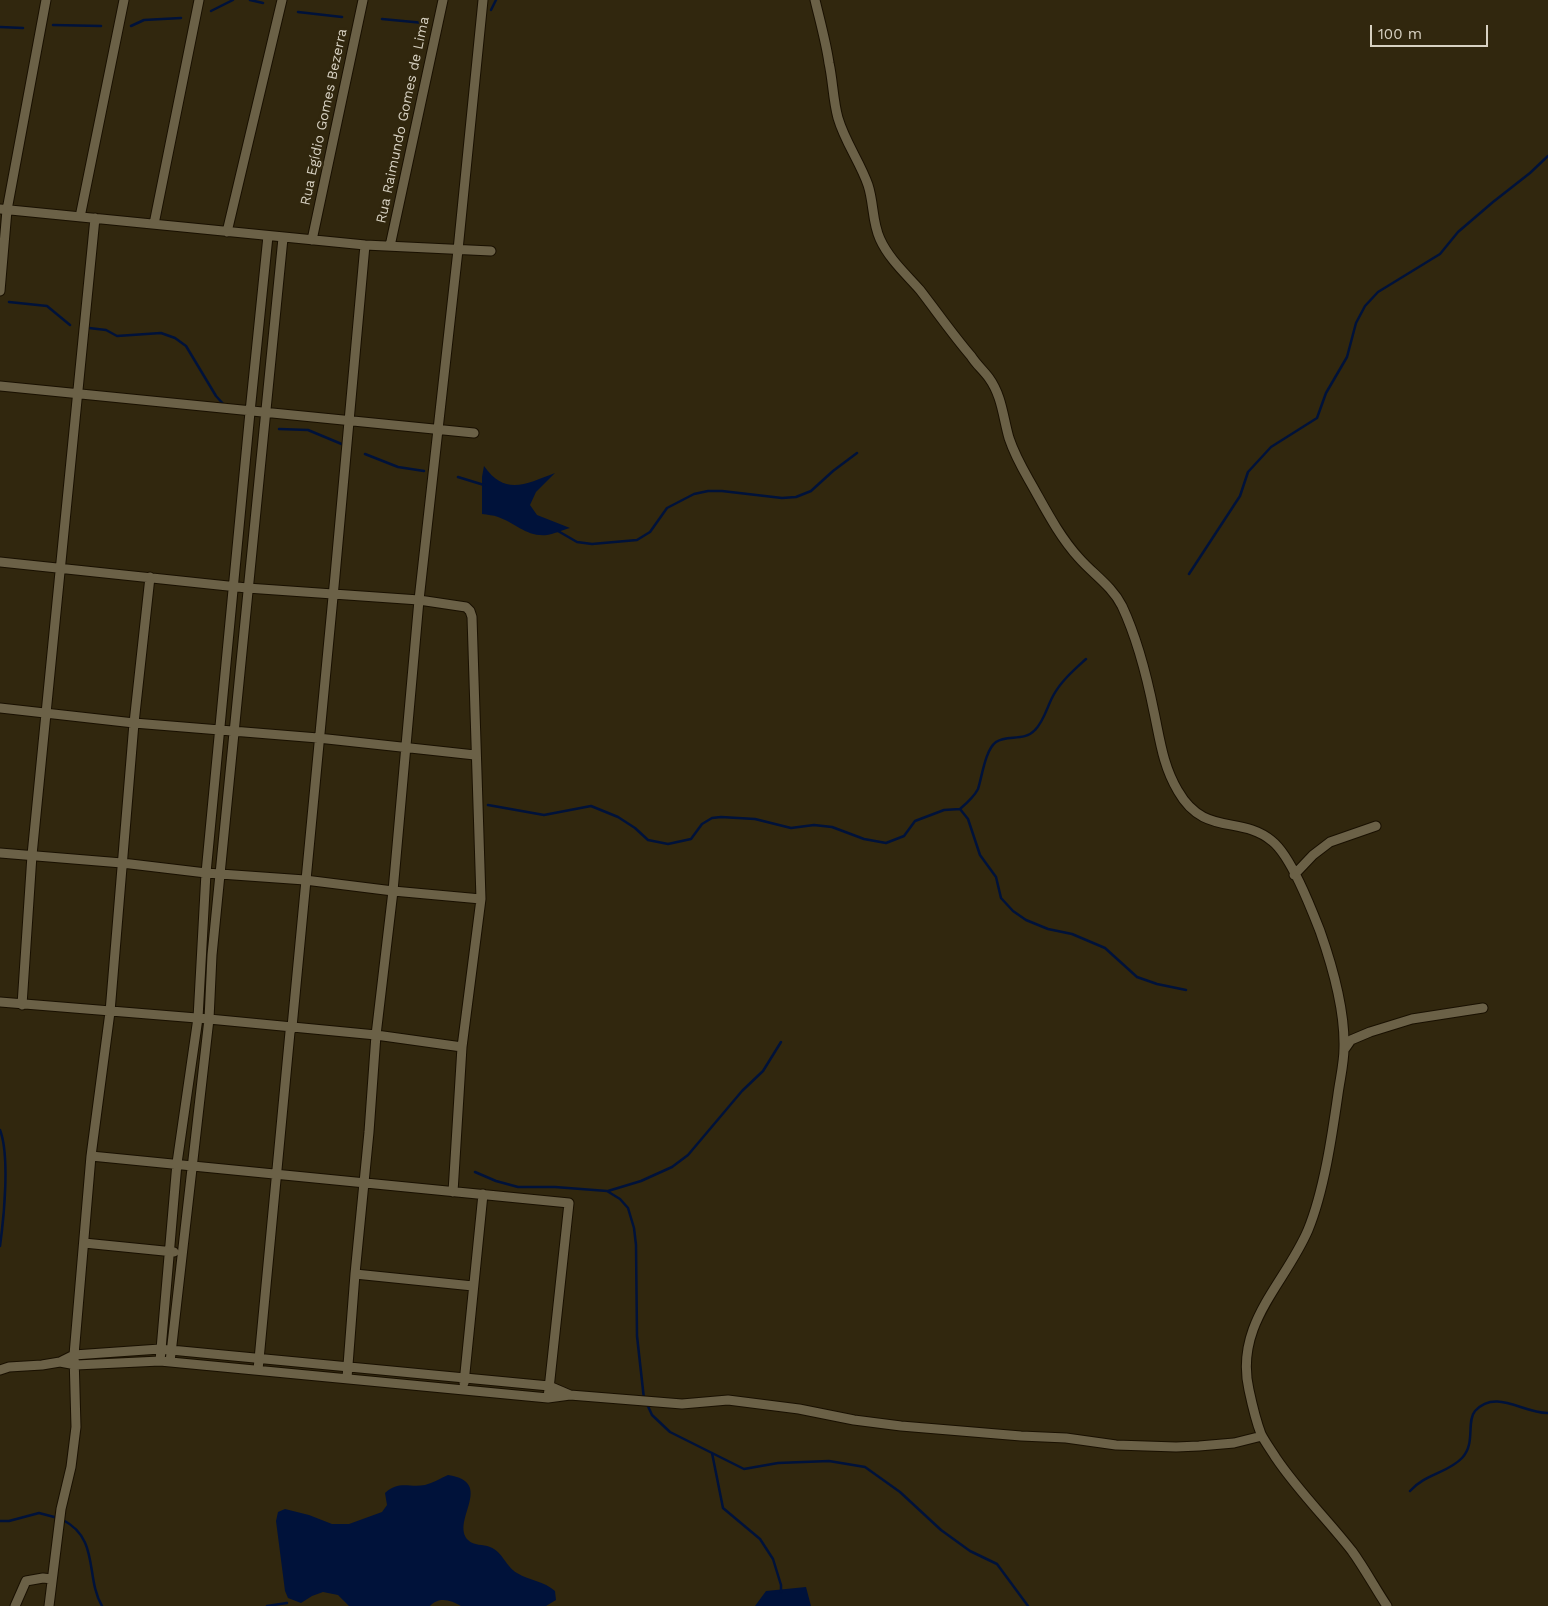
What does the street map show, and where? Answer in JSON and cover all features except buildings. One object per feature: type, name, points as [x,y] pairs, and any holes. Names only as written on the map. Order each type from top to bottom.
[{"type":"street","points":[[0,291],[4,209],[46,0]]},
{"type":"street","points":[[80,216],[124,0]]},
{"type":"street","points":[[154,224],[199,0]]},
{"type":"street","points":[[228,232],[282,0]]},
{"type":"street","name":"Rua Egídio Gomes Bezerra","points":[[312,240],[363,0]]},
{"type":"street","name":"Rua Raimundo Gomes de Lima","points":[[390,246],[444,0]]},
{"type":"street","points":[[347,1378],[376,1035],[393,891],[419,600],[458,250],[483,0]]},
{"type":"street","points":[[815,0],[829,58],[834,103],[846,141],[865,176],[870,190],[877,232],[881,242],[888,254],[930,303],[991,380],[1003,405],[1007,432],[1016,458],[1064,540],[1077,556],[1113,592],[1121,605],[1145,670],[1161,750],[1173,784],[1189,808],[1199,816],[1248,830],[1272,841],[1283,853],[1321,934],[1341,1012],[1344,1050],[1334,1119],[1310,1225],[1300,1247],[1255,1322],[1248,1346],[1245,1367],[1248,1387],[1262,1436],[1284,1470],[1307,1500],[1355,1556],[1386,1606]]},
{"type":"street","points":[[4,209],[283,238],[365,245],[491,251]]},
{"type":"street","points":[[22,1005],[32,855],[96,218]]},
{"type":"street","points":[[160,1361],[177,1164],[198,1018],[206,873],[268,236]]},
{"type":"street","points":[[170,1362],[209,1019],[212,955],[264,413],[283,238]]},
{"type":"street","points":[[258,1370],[350,422],[365,245]]},
{"type":"street","points":[[0,386],[437,431],[474,433]]},
{"type":"street","points":[[0,562],[248,588],[419,600],[466,607],[470,611],[472,617],[480,899],[462,1047],[453,1192]]},
{"type":"street","points":[[49,1606],[61,1509],[71,1467],[76,1427],[76,1365],[74,1355],[91,1156],[110,1012],[134,723],[150,577]]},
{"type":"street","points":[[0,708],[134,723],[318,738],[475,755]]},
{"type":"street","points":[[1294,875],[1321,847],[1376,826]]},
{"type":"street","points":[[0,852],[206,873],[306,880],[480,899]]},
{"type":"street","points":[[0,1002],[376,1035],[462,1047]]},
{"type":"street","points":[[1344,1050],[1351,1040],[1370,1032],[1412,1020],[1483,1008]]},
{"type":"street","points":[[91,1156],[570,1203],[548,1398]]},
{"type":"street","points":[[463,1390],[483,1194]]},
{"type":"street","points":[[84,1243],[182,1253]]},
{"type":"street","points":[[355,1274],[473,1286]]},
{"type":"street","points":[[0,1370],[8,1367],[60,1362],[74,1355],[160,1349],[549,1386],[570,1395]]},
{"type":"street","points":[[60,1362],[76,1365],[160,1361],[548,1398],[570,1395],[682,1404],[728,1400],[800,1409],[854,1420],[892,1425],[1066,1438],[1116,1445],[1199,1446],[1234,1443],[1262,1436]]},
{"type":"street","points":[[15,1606],[26,1581],[43,1578],[52,1579]]},
{"type":"water","points":[[484,466],[500,481],[516,485],[535,481],[555,473],[536,492],[530,505],[537,515],[570,528],[550,534],[533,534],[498,517],[482,514],[482,477]]},
{"type":"water","points":[[448,1475],[462,1479],[469,1485],[471,1494],[464,1523],[464,1532],[468,1540],[494,1549],[517,1573],[542,1583],[555,1591],[556,1600],[546,1606],[461,1606],[453,1602],[441,1600],[430,1606],[349,1606],[338,1595],[323,1592],[301,1603],[288,1598],[285,1591],[276,1521],[278,1512],[285,1509],[309,1515],[332,1524],[349,1524],[382,1512],[387,1505],[385,1493],[390,1489],[400,1486],[425,1485]]},
{"type":"water","points":[[806,1587],[811,1606],[755,1606],[766,1591]]},
{"type":"waterway","points":[[211,11],[233,0]]},
{"type":"waterway","points":[[250,0],[263,3]]},
{"type":"waterway","points":[[491,10],[496,0]]},
{"type":"waterway","points":[[298,12],[342,17]]},
{"type":"waterway","points":[[131,26],[144,20],[181,18]]},
{"type":"waterway","points":[[382,19],[424,23]]},
{"type":"waterway","points":[[53,25],[101,26]]},
{"type":"waterway","points":[[0,27],[23,28]]},
{"type":"waterway","points":[[1189,574],[1240,496],[1248,472],[1271,447],[1317,418],[1326,393],[1347,357],[1356,323],[1365,306],[1378,292],[1440,254],[1458,232],[1548,156]]},
{"type":"waterway","points":[[9,302],[47,306],[70,325]]},
{"type":"waterway","points":[[89,328],[106,330],[117,336],[161,333],[175,338],[186,346],[216,396],[225,406]]},
{"type":"waterway","points":[[279,429],[308,430],[344,445]]},
{"type":"waterway","points":[[558,531],[577,542],[592,544],[637,540],[650,532],[667,508],[694,494],[722,491],[782,498],[796,497],[811,491],[857,453]]},
{"type":"waterway","points":[[365,454],[398,467],[424,471]]},
{"type":"waterway","points":[[458,477],[484,485]]},
{"type":"waterway","points":[[960,809],[978,789],[992,746],[1005,738],[1031,734],[1041,722],[1060,685],[1086,659]]},
{"type":"waterway","points":[[488,805],[544,815],[591,806],[618,817],[635,828],[648,840],[668,844],[691,839],[702,824],[712,818],[721,817],[755,819],[791,828],[814,825],[832,827],[864,839],[886,843],[904,836],[915,821],[944,810],[960,809],[968,819],[980,855],[996,877],[1001,898],[1013,911],[1026,920],[1048,929],[1072,934],[1105,948],[1137,977],[1157,984],[1186,990]]},
{"type":"waterway","points":[[608,1191],[641,1181],[672,1167],[688,1155],[742,1091],[763,1071],[781,1042]]},
{"type":"waterway","points":[[0,1130],[5,1155],[4,1203],[0,1246]]},
{"type":"waterway","points":[[475,1172],[496,1181],[518,1187],[555,1187],[607,1191],[620,1199],[628,1208],[634,1228],[636,1245],[637,1336],[644,1399]]},
{"type":"waterway","points":[[1410,1491],[1422,1481],[1450,1467],[1462,1458],[1469,1446],[1472,1416],[1483,1405],[1501,1402],[1548,1413]]},
{"type":"waterway","points":[[647,1404],[652,1415],[670,1432],[744,1469],[778,1463],[829,1461],[865,1467],[900,1492],[941,1530],[970,1551],[997,1564],[1028,1606]]},
{"type":"waterway","points":[[712,1453],[723,1508],[760,1539],[773,1559],[781,1585],[781,1592]]},
{"type":"waterway","points":[[0,1521],[9,1521],[39,1513],[58,1518]]},
{"type":"waterway","points":[[63,1520],[75,1528],[87,1548],[97,1595],[102,1606]]},
{"type":"waterway","points":[[267,1606],[287,1603]]}]
